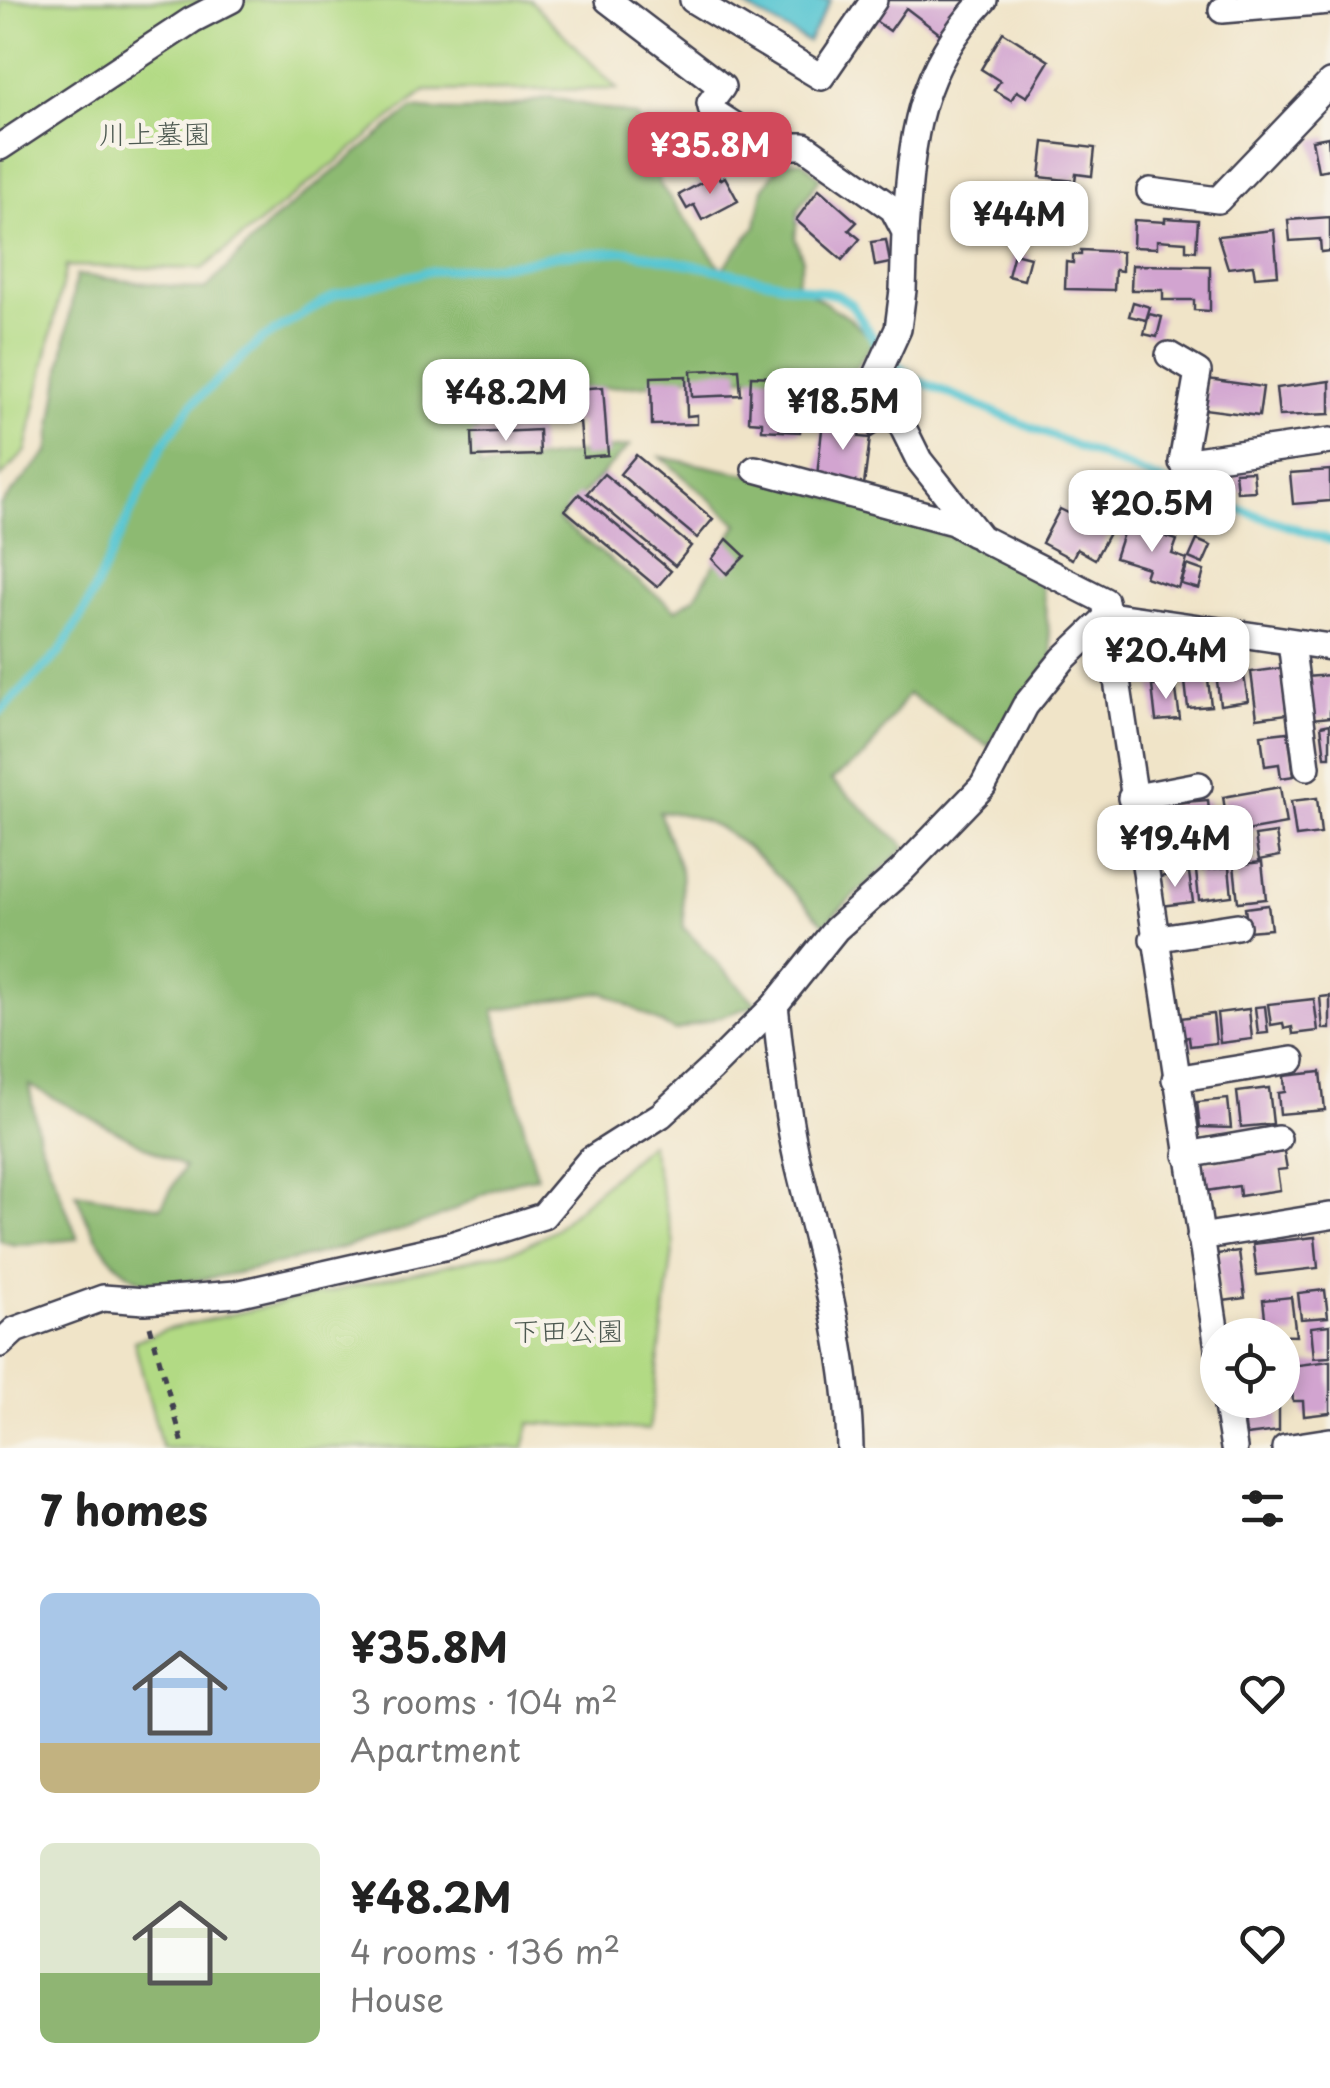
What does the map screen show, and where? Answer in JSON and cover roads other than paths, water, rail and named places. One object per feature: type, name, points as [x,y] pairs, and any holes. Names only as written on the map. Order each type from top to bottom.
[{"type":"street","points":[[0,147],[192,20],[231,0]]},
{"type":"street","points":[[608,0],[722,87],[710,103],[712,112],[757,140],[774,146],[804,146],[893,209],[905,232]]},
{"type":"street","points":[[693,0],[821,78],[874,0]]},
{"type":"street","points":[[982,538],[919,460],[876,375],[898,328],[916,113],[946,46],[984,0]]},
{"type":"street","points":[[1222,10],[1330,2]]},
{"type":"street","points":[[1150,191],[1218,200],[1330,83]]},
{"type":"street","points":[[1169,355],[1198,372],[1182,462],[1330,441]]},
{"type":"street","points":[[754,470],[954,522],[1105,601],[1108,648],[1213,1318]]},
{"type":"street","points":[[1108,615],[1330,647]]},
{"type":"street","points":[[0,1344],[15,1330],[103,1298],[144,1300],[236,1294],[448,1246],[543,1216],[590,1160],[661,1115],[775,1005],[836,928],[902,870],[983,786],[1024,706],[1063,659],[1108,615]]},
{"type":"street","points":[[1291,642],[1308,767]]},
{"type":"street","points":[[1132,798],[1199,785]]},
{"type":"street","points":[[1153,940],[1237,926]]},
{"type":"street","points":[[775,1005],[792,1132],[825,1262],[846,1375],[850,1448]]},
{"type":"street","points":[[1175,1080],[1292,1060]]},
{"type":"street","points":[[1187,1155],[1278,1139]]},
{"type":"street","points":[[1200,1238],[1330,1216]]},
{"type":"street","points":[[1229,1418],[1234,1448]]},
{"type":"street","points":[[1285,1448],[1330,1441]]},
{"type":"water","points":[[734,0],[831,0],[808,42]]},
{"type":"waterway","points":[[0,712],[60,652],[85,610],[162,446],[192,404],[261,340],[335,295],[425,272],[519,263],[563,254],[627,251],[837,295],[851,304],[879,347]]},
{"type":"waterway","points":[[892,360],[914,379],[1185,491],[1330,540]]},
{"type":"park label","name":"川上墓園","points":[[155,134]]},
{"type":"park label","name":"下田公園","points":[[568,1331]]}]
